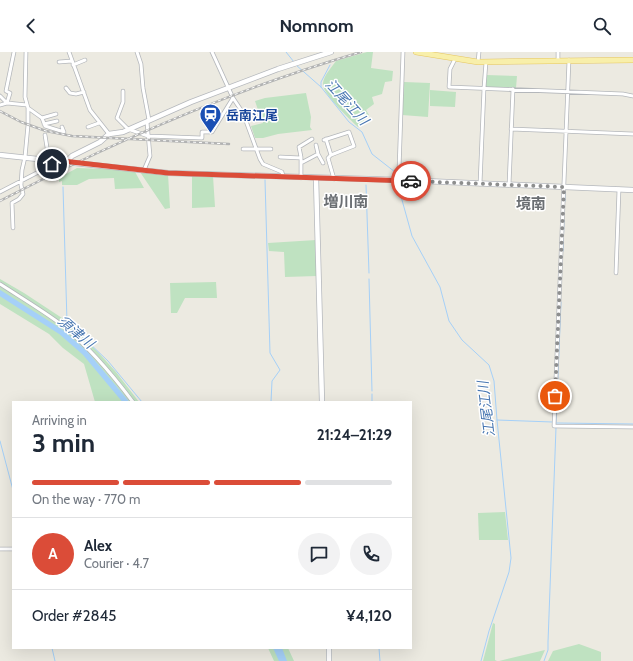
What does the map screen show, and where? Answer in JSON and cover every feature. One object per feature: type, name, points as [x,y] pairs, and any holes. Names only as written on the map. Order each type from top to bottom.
[{"type":"main road","points":[[416,52],[478,62],[633,60]]},
{"type":"street","points":[[7,103],[10,93],[6,91],[14,52]]},
{"type":"street","points":[[13,228],[12,203],[19,199],[23,194],[21,185],[25,157],[27,107],[25,97],[26,52]]},
{"type":"street","points":[[69,52],[90,110],[109,134]]},
{"type":"street","points":[[137,52],[148,120],[150,156],[144,170]]},
{"type":"street","points":[[212,52],[228,88],[250,128],[256,149],[263,164],[277,169],[282,172],[283,176]]},
{"type":"street","points":[[67,161],[72,156],[100,142],[109,134],[117,134],[191,102],[331,52]]},
{"type":"street","points":[[402,181],[399,170],[403,52]]},
{"type":"street","points":[[454,52],[448,87],[567,91],[623,94],[633,96]]},
{"type":"street","points":[[478,62],[479,52]]},
{"type":"street","points":[[558,52],[558,60]]},
{"type":"street","points":[[59,62],[72,63],[85,60]]},
{"type":"street","points":[[569,60],[554,426],[633,428]]},
{"type":"street","points":[[480,184],[486,62]]},
{"type":"street","points":[[66,88],[70,93],[76,94],[84,92]]},
{"type":"street","points":[[509,185],[513,89]]},
{"type":"street","points":[[123,91],[124,102],[117,118],[128,129],[148,136],[202,138],[202,132],[212,132],[233,98]]},
{"type":"street","points":[[0,96],[7,103]]},
{"type":"street","points":[[0,105],[7,103],[27,107],[42,118],[45,126],[64,132],[62,127]]},
{"type":"street","points":[[42,118],[56,114]]},
{"type":"street","points":[[44,124],[57,121]]},
{"type":"street","points":[[88,127],[99,123]]},
{"type":"street","points":[[511,129],[633,134]]},
{"type":"street","points":[[331,155],[325,140],[349,132],[354,146],[331,155],[328,158],[334,179]]},
{"type":"street","points":[[0,192],[52,165],[46,135]]},
{"type":"street","points":[[301,178],[301,158],[299,146],[312,139]]},
{"type":"street","points":[[316,145],[318,154],[323,163]]},
{"type":"street","points":[[243,149],[271,149]]},
{"type":"street","points":[[301,163],[318,154]]},
{"type":"street","points":[[0,155],[168,173],[395,180],[633,190]]},
{"type":"street","points":[[280,157],[301,158]]},
{"type":"street","points":[[316,178],[322,401]]},
{"type":"street","points":[[616,273],[619,189]]},
{"type":"street","points":[[0,284],[62,325],[114,376],[132,401]]},
{"type":"street","points":[[0,549],[12,549]]},
{"type":"street","points":[[329,649],[329,661]]},
{"type":"green space","points":[[367,52],[373,52],[371,68],[393,71],[392,81],[385,82],[382,94],[372,97],[374,104],[366,110],[369,115],[358,127],[331,99],[323,83],[326,74],[336,61]]},
{"type":"green space","points":[[486,75],[517,76],[516,88],[486,87]]},
{"type":"green space","points":[[404,82],[430,83],[428,117],[402,115]]},
{"type":"green space","points":[[430,90],[456,92],[455,107],[430,106]]},
{"type":"green space","points":[[306,93],[311,117],[310,127],[312,130],[255,138],[251,126],[263,123],[261,110],[258,110],[255,101],[265,98]]},
{"type":"green space","points":[[77,168],[134,170],[144,188],[115,189],[114,178],[89,179],[77,185],[62,185],[62,181],[59,182],[59,178]]},
{"type":"green space","points":[[140,172],[168,174],[170,208],[165,209]]},
{"type":"green space","points":[[192,176],[213,176],[215,207],[192,208]]},
{"type":"green space","points":[[316,240],[317,276],[285,277],[284,252],[269,251],[268,243]]},
{"type":"green space","points":[[0,279],[62,318],[98,352],[116,372],[138,401],[95,401],[84,364],[63,348],[49,334],[0,304]]},
{"type":"green space","points":[[216,282],[217,298],[185,298],[177,313],[171,313],[170,283]]},
{"type":"green space","points":[[505,512],[508,540],[479,540],[478,513]]},
{"type":"green space","points":[[493,623],[495,624],[495,660],[497,661],[483,661]]},
{"type":"green space","points":[[579,644],[601,652],[601,661],[548,661],[553,651]]},
{"type":"green space","points":[[268,649],[288,649],[294,661],[274,661]]},
{"type":"green space","points":[[545,650],[540,661],[499,661]]},
{"type":"water","points":[[273,649],[282,649],[287,661],[279,661]]},
{"type":"waterway","name":"江尾江川","points":[[286,52],[294,62]]},
{"type":"waterway","name":"江尾江川","points":[[296,65],[321,87],[349,122],[362,132],[372,154],[395,172],[396,179]]},
{"type":"waterway","points":[[321,87],[321,82],[330,65]]},
{"type":"waterway","points":[[265,180],[270,353],[280,370],[272,381],[271,401]]},
{"type":"waterway","name":"江尾江川","points":[[397,182],[412,236],[440,287],[449,321],[462,340],[489,365],[494,381],[511,558],[509,572],[489,631],[481,661]]},
{"type":"waterway","points":[[366,185],[369,273]]},
{"type":"waterway","points":[[63,187],[67,322],[108,361],[141,401]]},
{"type":"waterway","points":[[565,191],[565,201]]},
{"type":"waterway","points":[[563,251],[564,220]]},
{"type":"waterway","points":[[369,279],[372,391]]},
{"type":"waterway","name":"須津川","points":[[0,293],[61,332],[85,353],[125,401]]},
{"type":"waterway","points":[[556,424],[561,302]]},
{"type":"waterway","points":[[372,394],[372,401]]},
{"type":"waterway","points":[[497,420],[552,422]]},
{"type":"waterway","points":[[557,423],[633,424]]},
{"type":"waterway","points":[[544,661],[548,650],[556,428]]},
{"type":"waterway","points":[[0,441],[12,486]]},
{"type":"waterway","points":[[52,649],[55,661]]},
{"type":"waterway","points":[[379,649],[380,661]]},
{"type":"railway","points":[[0,201],[88,157],[222,99],[268,82],[361,52]]},
{"type":"railway","points":[[0,111],[21,122],[46,131],[72,136],[229,144]]},
{"type":"way so far","points":[[411,181],[564,187],[555,396]]},
{"type":"place","name":"岳南江尾","points":[[210,134]]},
{"type":"district","name":"増川南","points":[[346,202]]},
{"type":"district","name":"境南","points":[[531,204]]},
{"type":"route","points":[[52,164],[54,160],[168,173],[411,181]]}]
